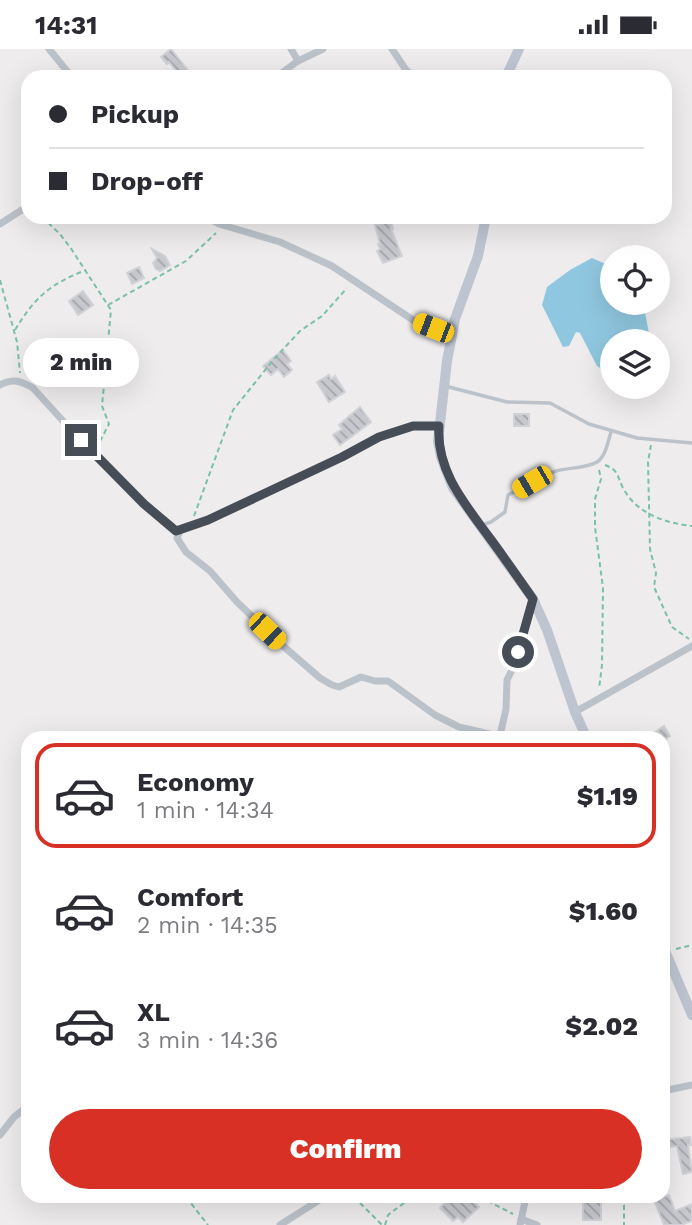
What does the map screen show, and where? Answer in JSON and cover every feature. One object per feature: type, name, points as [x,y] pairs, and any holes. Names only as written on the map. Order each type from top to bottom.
[{"type":"street","points":[[49,49],[66,70]]},
{"type":"street","points":[[292,49],[298,61]]},
{"type":"street","points":[[286,70],[323,49]]},
{"type":"street","points":[[393,49],[405,70]]},
{"type":"street","points":[[510,70],[520,49]]},
{"type":"street","points":[[0,224],[21,210]]},
{"type":"street","points":[[485,224],[478,256],[455,319],[443,386],[438,441],[441,457],[453,488],[533,599],[583,731]]},
{"type":"street","points":[[223,225],[279,242],[332,266],[413,320],[453,336]]},
{"type":"street","points":[[0,385],[12,380],[21,381],[33,388],[94,455],[173,530],[184,530],[342,457],[379,437],[413,426],[439,426]]},
{"type":"street","points":[[184,530],[178,541],[186,552],[210,571],[237,602],[320,678],[339,687],[356,678],[388,681],[446,721],[474,731]]},
{"type":"street","points":[[499,731],[506,709],[507,680],[514,666],[533,599]]},
{"type":"street","points":[[575,712],[692,644]]},
{"type":"street","points":[[670,963],[692,1015]]},
{"type":"street","points":[[670,1090],[692,1085]]},
{"type":"street","points":[[0,1135],[21,1112]]},
{"type":"street","points":[[280,1225],[315,1203]]},
{"type":"street","points":[[525,1203],[521,1222],[537,1225]]},
{"type":"lane","points":[[443,386],[507,402],[550,403],[589,425],[652,441],[692,443]]},
{"type":"lane","points":[[480,525],[491,522],[505,512],[508,495],[553,472],[598,460],[611,431]]},
{"type":"path","points":[[49,224],[86,270],[112,315],[108,330],[102,406],[109,424],[94,455]]},
{"type":"path","points":[[108,305],[186,261],[223,225]]},
{"type":"path","points":[[14,331],[41,294],[65,278],[86,270]]},
{"type":"path","points":[[0,280],[14,331],[21,381]]},
{"type":"path","points":[[184,530],[233,410],[300,331],[322,316],[355,280]]},
{"type":"path","points":[[652,441],[648,462],[650,549],[656,573],[654,587],[672,627],[692,644]]},
{"type":"path","points":[[598,460],[618,473],[622,486],[633,503],[672,524],[692,526]]},
{"type":"path","points":[[597,698],[602,665],[603,588],[595,527],[595,499],[601,479],[598,460]]},
{"type":"path","points":[[670,948],[692,945]]},
{"type":"path","points":[[191,1203],[208,1225]]},
{"type":"path","points":[[360,1203],[384,1225],[388,1215],[404,1203]]},
{"type":"path","points":[[490,1203],[521,1222]]},
{"type":"path","points":[[623,1203],[624,1225]]},
{"type":"water","points":[[592,258],[600,262],[600,315],[645,315],[648,329],[600,329],[600,368],[580,333],[576,332],[569,346],[563,347],[542,305],[547,287]]},
{"type":"building","points":[[171,49],[188,70],[175,70],[161,57]]},
{"type":"building","points":[[392,224],[391,229],[402,256],[383,263],[377,251],[380,244],[375,225]]},
{"type":"building","points":[[152,249],[165,256],[170,265],[160,271],[156,269],[153,263],[157,258]]},
{"type":"building","points":[[139,267],[144,278],[132,284],[127,273]]},
{"type":"building","points":[[83,291],[93,305],[78,315],[69,301]]},
{"type":"building","points":[[283,350],[291,361],[287,364],[292,370],[284,377],[278,369],[271,375],[263,366]]},
{"type":"building","points":[[329,375],[331,379],[335,376],[345,392],[329,402],[317,382]]},
{"type":"building","points":[[360,407],[371,422],[340,445],[333,435],[342,429],[339,425]]},
{"type":"building","points":[[514,414],[529,414],[529,426],[514,426]]},
{"type":"building","points":[[690,1137],[691,1145],[688,1145],[692,1172],[683,1174],[677,1146],[670,1147],[670,1139]]},
{"type":"building","points":[[670,1198],[675,1211],[692,1204],[692,1221],[681,1225],[664,1225],[655,1203],[670,1203]]},
{"type":"building","points":[[445,1203],[475,1203],[479,1207],[463,1222],[458,1217],[453,1221],[440,1208]]},
{"type":"building","points":[[583,1203],[601,1203],[601,1220],[583,1220]]},
{"type":"route","points":[[81,440],[144,504],[173,530],[180,531],[342,457],[379,437],[413,426],[439,426],[441,457],[453,488],[533,599],[518,652]]}]
